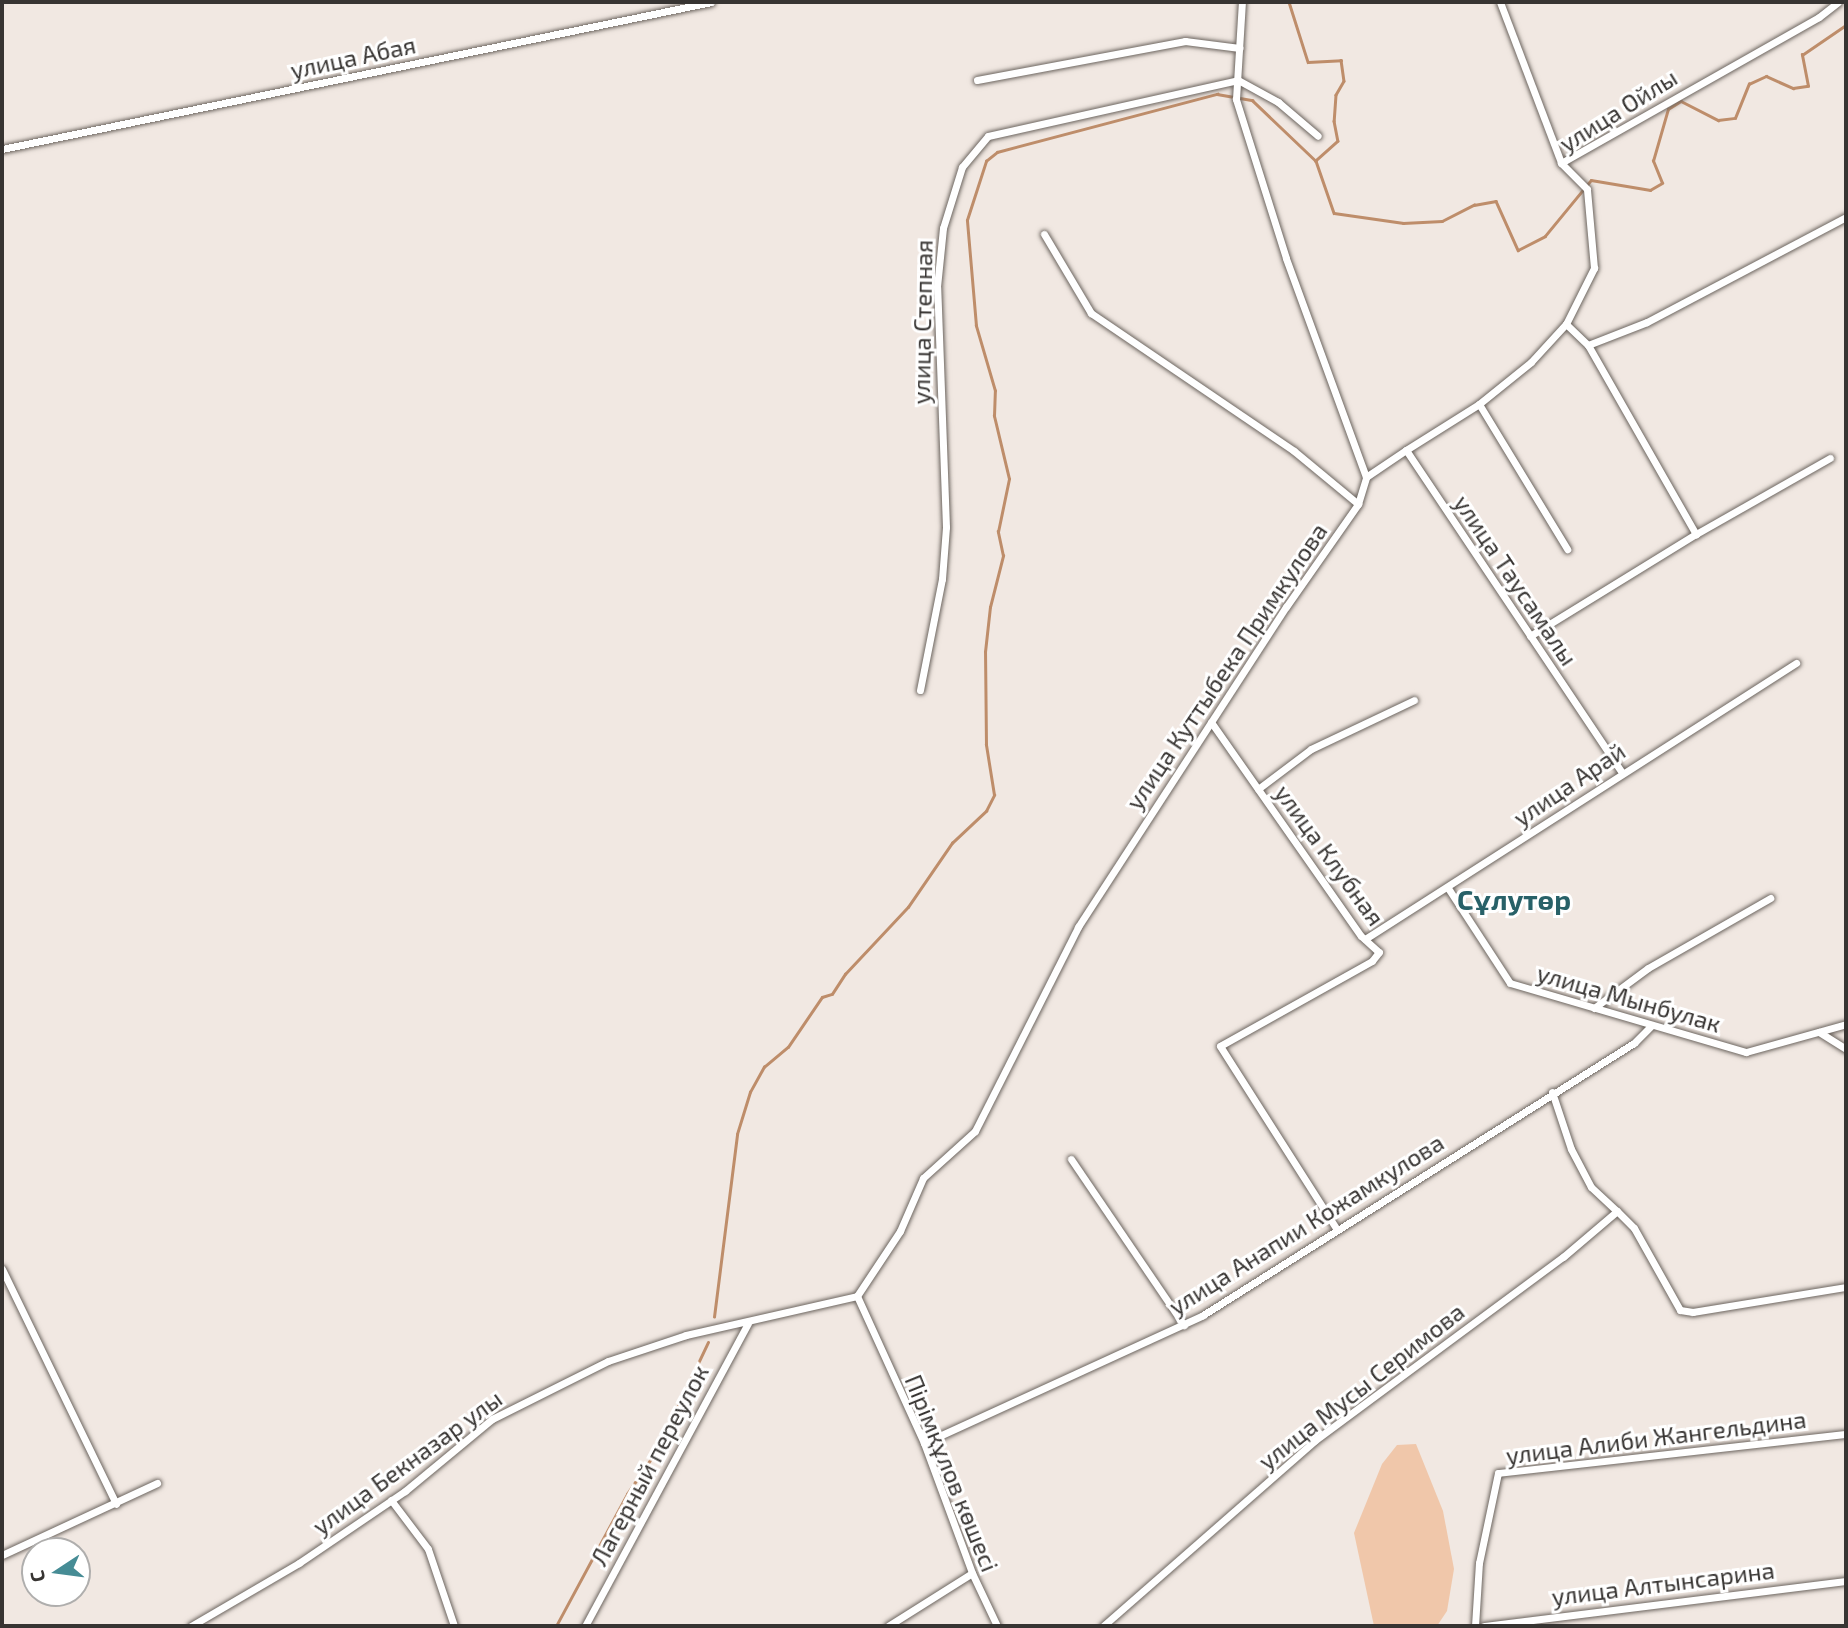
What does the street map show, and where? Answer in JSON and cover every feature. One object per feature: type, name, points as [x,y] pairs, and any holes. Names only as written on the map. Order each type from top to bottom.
[{"type":"street","name":"улица Абая","points":[[2,149],[711,2]]},
{"type":"street","points":[[1242,2],[1236,99],[1286,258],[1366,477],[1406,450]]},
{"type":"street","points":[[1500,2],[1561,163]]},
{"type":"street","name":"улица Ойлы","points":[[1406,450],[1479,404],[1531,362],[1566,324],[1594,268],[1587,188],[1561,163],[1819,17],[1838,2]]},
{"type":"street","points":[[977,80],[1185,41],[1240,48]]},
{"type":"street","points":[[1238,80],[1278,103],[1318,136]]},
{"type":"street","name":"улица Степная","points":[[920,690],[942,579],[946,527],[937,287],[943,228],[962,166],[988,136],[1238,80]]},
{"type":"street","points":[[1588,345],[1647,323],[1846,217]]},
{"type":"street","points":[[1044,234],[1091,313],[1294,451],[1358,504]]},
{"type":"street","points":[[1566,324],[1588,345],[1696,534]]},
{"type":"street","points":[[1479,404],[1567,549]]},
{"type":"street","name":"улица Таусамалы","points":[[1406,450],[1621,771]]},
{"type":"street","points":[[1530,636],[1696,534],[1830,458]]},
{"type":"street","name":"улица Куттыбека Примкулова","points":[[857,1296],[900,1231],[923,1178],[975,1131],[1077,927],[1358,504],[1366,477]]},
{"type":"street","name":"улица Арай","points":[[1365,939],[1448,888],[1621,771],[1796,663]]},
{"type":"street","points":[[1258,789],[1311,750],[1414,701]]},
{"type":"street","name":"улица Клубная","points":[[1211,722],[1379,956],[1220,1046],[1337,1230]]},
{"type":"street","name":"улица Мынбулак","points":[[1448,888],[1510,983],[1746,1052],[1846,1024]]},
{"type":"street","points":[[1594,1008],[1648,968],[1770,898]]},
{"type":"street","name":"улица Анапии Кожамкулова","points":[[924,1443],[1184,1325],[1634,1043],[1652,1025]]},
{"type":"street","points":[[1819,1031],[1846,1049]]},
{"type":"street","points":[[1552,1092],[1571,1149],[1591,1187],[1634,1228],[1680,1310],[1693,1312],[1846,1287]]},
{"type":"street","points":[[1071,1159],[1184,1325]]},
{"type":"street","name":"улица Мусы Серимова","points":[[1103,1626],[1314,1441],[1585,1239],[1617,1211]]},
{"type":"street","points":[[2,1269],[116,1504]]},
{"type":"street","name":"улица Бекназар улы","points":[[191,1626],[299,1563],[391,1500],[492,1419],[615,1357],[686,1335],[857,1296]]},
{"type":"street","name":"Пірімқұлов көшесі","points":[[857,1296],[924,1443],[972,1573],[997,1626]]},
{"type":"street","name":"Лагерный переулок","points":[[585,1626],[748,1323]]},
{"type":"street","name":"улица Алиби Жангельдина","points":[[1475,1626],[1479,1563],[1498,1473],[1846,1434]]},
{"type":"street","points":[[2,1555],[157,1483]]},
{"type":"street","points":[[391,1500],[428,1549],[454,1626]]},
{"type":"street","points":[[888,1626],[972,1573]]},
{"type":"street","name":"улица Алтынсарина","points":[[1484,1626],[1846,1581]]},
{"type":"shaded area","points":[[1416,1444],[1443,1511],[1454,1569],[1447,1611],[1437,1626],[1374,1626],[1354,1533],[1382,1464],[1397,1445]]},
{"type":"waterway","points":[[1289,2],[1308,62],[1341,60],[1344,81],[1336,95],[1334,121],[1338,141],[1316,161]]},
{"type":"waterway","points":[[714,1317],[737,1134],[750,1092],[764,1067],[788,1047],[822,997],[832,994],[845,974],[908,907],[952,843],[986,811],[994,795],[986,745],[985,652],[990,607],[1003,556],[998,532],[1009,479],[994,416],[995,391],[976,326],[967,220],[986,161],[997,152],[1217,94],[1252,100],[1316,161],[1334,213],[1403,223],[1442,221],[1474,205],[1496,201],[1518,250],[1545,236],[1591,180],[1650,190],[1662,183],[1653,161],[1668,109],[1681,101],[1718,120],[1735,118],[1749,84],[1766,76],[1793,88],[1808,86],[1802,55],[1846,25]]},
{"type":"waterway","points":[[556,1626],[627,1494],[657,1450],[708,1342]]},
{"type":"district","name":"Сұлутөр","points":[[1514,899]]}]
